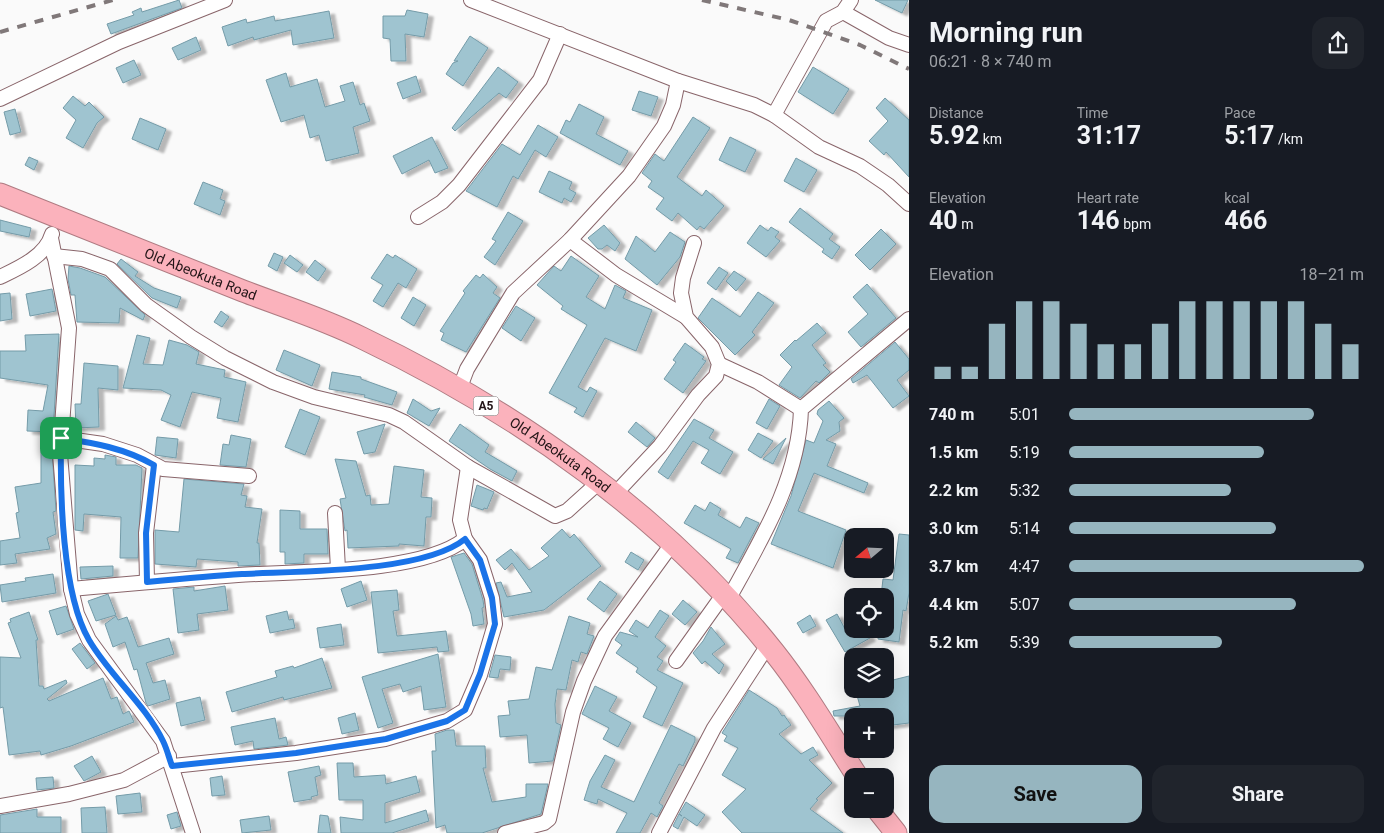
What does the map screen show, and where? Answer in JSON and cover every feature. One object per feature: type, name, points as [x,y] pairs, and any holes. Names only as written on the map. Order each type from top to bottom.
[{"type":"highway","name":"Old Abeokuta Road","points":[[0,194],[359,336],[420,367],[540,438],[606,489],[672,544],[726,598],[768,646],[808,700],[852,768]]},
{"type":"highway","points":[[884,818],[896,833]]},
{"type":"street","points":[[0,99],[119,42],[226,0]]},
{"type":"street","points":[[471,0],[678,82],[754,105],[774,115],[819,147],[860,166],[888,185],[909,204]]},
{"type":"street","points":[[774,115],[826,21],[847,6],[889,38],[909,45]]},
{"type":"street","points":[[418,217],[442,202],[459,185],[540,80],[560,34]]},
{"type":"street","points":[[459,390],[467,368],[513,293],[570,240],[629,176],[664,126],[673,105],[678,82]]},
{"type":"street","points":[[0,277],[22,267],[42,251],[51,238],[56,217]]},
{"type":"street","points":[[51,238],[69,328],[61,438],[63,514],[70,589],[77,614],[89,640],[163,740],[193,833]]},
{"type":"street","points":[[54,256],[82,259],[110,270],[146,305],[225,358],[273,382],[314,397],[390,415],[404,422],[468,468],[555,516],[606,489],[660,446],[698,395],[711,383],[716,376],[719,364],[712,347],[686,317],[616,275],[570,240]]},
{"type":"street","points":[[686,317],[681,293],[694,243]]},
{"type":"street","points":[[676,661],[726,598],[782,496],[794,462],[799,439],[801,410],[909,319]]},
{"type":"street","points":[[719,364],[758,382],[801,410]]},
{"type":"street","points":[[61,438],[103,444],[137,455],[163,469],[249,476]]},
{"type":"street","points":[[147,582],[146,533],[154,465]]},
{"type":"street","points":[[0,806],[69,794],[124,780],[170,761],[296,753],[386,739],[447,721],[465,710],[480,674],[495,624],[492,598],[480,560],[465,539],[460,520],[468,468]]},
{"type":"street","points":[[335,513],[338,570]]},
{"type":"street","points":[[70,589],[147,582],[365,568],[439,554],[454,548],[465,539]]},
{"type":"street","points":[[505,833],[544,823],[549,819],[573,712],[584,681],[605,636],[672,544]]},
{"type":"street","points":[[659,833],[714,728],[768,646]]},
{"type":"building","points":[[179,0],[182,8],[111,34],[107,24],[134,15],[132,12],[141,8],[142,12]]},
{"type":"building","points":[[875,0],[908,0],[902,13]]},
{"type":"building","points":[[407,10],[428,14],[424,37],[405,34],[406,61],[391,61],[390,39],[383,38],[383,16],[405,16]]},
{"type":"building","points":[[329,11],[334,38],[293,45],[291,30],[254,40],[253,37],[228,46],[222,27],[246,19],[247,23],[274,16],[275,21]]},
{"type":"building","points":[[470,36],[488,48],[463,86],[446,74],[453,63],[458,61],[454,61]]},
{"type":"building","points":[[196,37],[201,50],[178,60],[172,48]]},
{"type":"building","points":[[134,60],[141,75],[123,83],[116,68]]},
{"type":"building","points":[[498,67],[518,82],[506,98],[499,93],[455,131],[452,128]]},
{"type":"building","points":[[813,67],[849,89],[833,114],[798,92]]},
{"type":"building","points":[[286,73],[290,87],[317,79],[325,107],[345,101],[340,86],[353,82],[360,105],[364,103],[370,121],[353,127],[359,153],[326,161],[319,135],[310,138],[304,115],[281,122],[266,80]]},
{"type":"building","points":[[416,76],[421,92],[403,99],[397,83]]},
{"type":"building","points":[[639,91],[658,97],[651,116],[632,110]]},
{"type":"building","points":[[73,96],[85,106],[89,102],[104,117],[97,123],[83,148],[66,138],[76,120],[63,108]]},
{"type":"building","points":[[885,98],[909,120],[909,177],[886,152],[884,155],[869,141],[888,121],[876,108]]},
{"type":"building","points":[[579,104],[604,117],[596,134],[628,151],[620,165],[560,133],[566,120],[570,122]]},
{"type":"building","points":[[15,109],[21,132],[10,135],[4,112]]},
{"type":"building","points":[[693,117],[710,128],[677,177],[702,196],[706,190],[724,206],[704,229],[700,226],[697,230],[678,213],[672,221],[656,209],[664,198],[648,187],[652,181],[642,173],[655,154],[664,161]]},
{"type":"building","points":[[140,118],[166,129],[158,150],[132,139]]},
{"type":"building","points":[[538,125],[558,137],[546,157],[535,150],[518,179],[513,176],[497,207],[466,191],[502,144],[520,155]]},
{"type":"building","points":[[432,137],[448,168],[435,173],[429,160],[402,174],[393,156]]},
{"type":"building","points":[[730,137],[756,150],[745,172],[719,160]]},
{"type":"building","points":[[29,157],[38,161],[34,170],[25,165]]},
{"type":"building","points":[[796,158],[817,170],[804,192],[784,181]]},
{"type":"building","points":[[549,171],[572,182],[569,189],[576,193],[571,202],[564,198],[562,203],[539,192]]},
{"type":"building","points":[[203,182],[223,190],[220,199],[225,201],[220,215],[194,204]]},
{"type":"building","points":[[800,208],[833,234],[829,239],[840,247],[832,259],[822,252],[824,249],[789,222]]},
{"type":"building","points":[[508,212],[523,221],[495,265],[484,257],[496,241],[492,239]]},
{"type":"building","points":[[0,220],[31,228],[29,237],[0,231]]},
{"type":"building","points":[[604,225],[620,243],[615,251],[607,245],[602,249],[598,249],[588,238]]},
{"type":"building","points":[[760,225],[768,231],[771,227],[779,232],[775,237],[780,241],[766,257],[747,243]]},
{"type":"building","points":[[881,229],[896,244],[870,270],[855,255]]},
{"type":"building","points":[[670,232],[685,242],[680,257],[657,285],[625,259],[636,236],[655,252]]},
{"type":"building","points":[[274,253],[283,257],[277,271],[268,266]]},
{"type":"building","points":[[387,254],[393,258],[395,255],[417,269],[406,288],[398,283],[383,307],[373,301],[383,285],[371,278]]},
{"type":"building","points":[[290,255],[303,265],[297,272],[284,263]]},
{"type":"building","points":[[571,256],[599,276],[586,297],[605,309],[615,285],[626,291],[623,298],[652,310],[636,351],[605,338],[578,387],[587,392],[590,387],[597,391],[583,417],[574,412],[577,408],[549,393],[587,325],[561,309],[563,306],[537,285],[554,266],[561,271]]},
{"type":"building","points":[[121,259],[138,272],[135,276],[154,288],[181,297],[177,308],[152,298],[117,264]]},
{"type":"building","points":[[315,260],[326,269],[318,281],[306,272]]},
{"type":"building","points":[[69,266],[105,277],[145,315],[143,320],[120,308],[119,323],[77,322],[75,295],[71,295],[68,279]]},
{"type":"building","points":[[719,267],[728,273],[716,290],[707,283]]},
{"type":"building","points":[[734,271],[746,279],[736,291],[726,281]]},
{"type":"building","points":[[483,274],[497,287],[493,293],[500,298],[466,352],[441,340],[444,333],[440,331],[465,293],[463,291],[476,275],[480,278]]},
{"type":"building","points":[[867,284],[896,318],[861,347],[848,332],[868,314],[853,297]]},
{"type":"building","points":[[52,289],[56,311],[30,316],[26,294]]},
{"type":"building","points":[[758,292],[774,303],[752,332],[755,335],[735,355],[698,318],[712,298],[740,317]]},
{"type":"building","points":[[10,293],[12,319],[0,321],[0,294]]},
{"type":"building","points":[[413,297],[426,305],[414,326],[401,318]]},
{"type":"building","points":[[516,306],[535,318],[521,341],[502,328]]},
{"type":"building","points":[[221,311],[229,317],[222,327],[214,322]]},
{"type":"building","points":[[817,323],[826,333],[812,345],[826,363],[823,365],[830,372],[819,383],[816,381],[800,398],[779,385],[792,367],[780,355],[795,340]]},
{"type":"building","points":[[59,334],[53,432],[27,431],[28,410],[43,411],[48,385],[0,378],[0,351],[26,351],[25,335]]},
{"type":"building","points":[[137,335],[150,338],[143,364],[163,365],[169,340],[187,345],[199,352],[196,364],[225,370],[224,377],[246,382],[238,422],[217,418],[221,398],[192,392],[180,427],[161,420],[171,395],[161,390],[123,388]]},
{"type":"building","points":[[895,342],[909,359],[909,370],[897,380],[909,396],[893,408],[867,375],[853,383],[851,379]]},
{"type":"building","points":[[685,343],[704,357],[702,359],[706,361],[683,393],[664,379],[676,362],[673,360]]},
{"type":"building","points":[[284,350],[320,365],[312,386],[276,370]]},
{"type":"building","points":[[84,363],[118,366],[118,390],[98,388],[99,427],[76,428],[75,404],[81,404]]},
{"type":"building","points":[[332,372],[361,377],[361,379],[397,392],[392,405],[364,397],[365,395],[329,389]]},
{"type":"building","points":[[413,399],[431,411],[440,408],[429,426],[407,413]]},
{"type":"building","points":[[769,399],[780,406],[767,429],[756,423]]},
{"type":"building","points":[[829,401],[844,418],[839,422],[840,431],[826,440],[836,444],[827,466],[868,483],[864,493],[814,473],[798,511],[844,529],[844,536],[833,568],[771,544],[791,496],[806,440],[814,443],[823,421],[817,414],[818,410]]},
{"type":"building","points":[[300,409],[320,417],[305,455],[285,447]]},
{"type":"building","points":[[694,419],[714,430],[709,438],[733,452],[720,474],[701,463],[709,450],[693,441],[668,479],[658,472]]},
{"type":"building","points":[[636,422],[655,438],[647,447],[628,432]]},
{"type":"building","points":[[385,424],[375,452],[364,454],[357,432]]},
{"type":"building","points":[[460,424],[489,445],[485,452],[517,471],[512,481],[490,469],[449,441]]},
{"type":"building","points":[[758,433],[773,441],[761,458],[748,450]]},
{"type":"building","points":[[231,435],[251,439],[246,467],[220,465],[223,444],[229,445]]},
{"type":"building","points":[[157,437],[178,439],[176,458],[155,455]]},
{"type":"building","points":[[786,438],[773,464],[763,459]]},
{"type":"building","points":[[41,450],[52,450],[56,511],[53,512],[56,534],[47,538],[50,549],[15,554],[17,563],[0,565],[0,541],[20,538],[16,513],[19,512],[15,487],[41,483]]},
{"type":"building","points":[[105,455],[116,457],[116,465],[136,465],[142,468],[138,558],[120,558],[121,517],[84,514],[83,531],[75,530],[75,465],[94,466],[94,458],[105,459]]},
{"type":"building","points":[[335,459],[356,461],[366,496],[370,495],[371,505],[389,504],[394,466],[424,470],[421,497],[432,498],[431,517],[426,517],[424,546],[399,544],[399,546],[348,548],[347,530],[345,531],[340,499],[346,498]]},
{"type":"building","points":[[184,479],[244,484],[241,495],[247,496],[245,507],[262,509],[257,543],[259,543],[260,565],[238,566],[238,562],[197,559],[196,567],[155,564],[155,530],[179,532]]},
{"type":"building","points":[[477,485],[494,492],[487,509],[484,508],[483,510],[471,506]]},
{"type":"building","points":[[710,502],[721,509],[718,515],[740,528],[746,517],[759,523],[738,563],[726,558],[731,549],[684,523],[695,505],[705,511]]},
{"type":"building","points":[[280,510],[300,511],[300,529],[327,529],[328,554],[304,554],[304,563],[285,564],[285,552],[280,552]]},
{"type":"building","points":[[562,529],[570,538],[574,534],[601,566],[544,610],[504,617],[496,583],[501,582],[507,597],[532,592],[512,563],[505,570],[496,560],[511,549],[529,570],[549,556],[541,548]]},
{"type":"building","points":[[899,534],[909,535],[909,593],[906,611],[903,610],[899,642],[878,639],[894,638],[894,588],[882,588],[883,579],[893,580]]},
{"type":"building","points":[[631,552],[644,560],[638,570],[625,562]]},
{"type":"building","points":[[464,553],[472,564],[483,600],[484,624],[473,626],[471,614],[451,557]]},
{"type":"building","points":[[113,566],[113,576],[81,579],[80,567]]},
{"type":"building","points":[[53,574],[56,593],[2,602],[0,585],[26,581],[25,578]]},
{"type":"building","points":[[361,581],[367,600],[347,607],[341,589]]},
{"type":"building","points":[[600,581],[617,594],[604,612],[587,599]]},
{"type":"building","points":[[225,586],[228,610],[197,614],[199,630],[178,633],[173,589],[194,587],[194,591]]},
{"type":"building","points":[[397,590],[399,610],[393,611],[397,636],[446,631],[449,651],[438,652],[437,647],[378,653],[371,592]]},
{"type":"building","points":[[108,594],[116,615],[96,621],[88,601]]},
{"type":"building","points":[[683,600],[697,612],[685,625],[672,614]]},
{"type":"building","points":[[66,606],[74,629],[57,635],[49,611]]},
{"type":"building","points":[[660,610],[669,616],[655,637],[666,646],[657,657],[663,661],[657,670],[683,683],[662,726],[643,717],[657,687],[636,672],[638,668],[616,653],[622,645],[615,640],[620,632],[638,637],[629,631],[636,620],[648,628]]},
{"type":"building","points":[[287,611],[289,620],[293,619],[295,628],[270,633],[266,616]]},
{"type":"building","points":[[29,612],[38,640],[36,640],[39,686],[43,686],[44,689],[66,680],[67,683],[47,699],[49,701],[103,678],[111,699],[117,697],[123,714],[129,711],[134,722],[71,746],[41,755],[40,751],[9,755],[3,707],[0,708],[0,657],[21,658],[8,623],[11,622],[10,619]]},
{"type":"building","points":[[837,614],[844,627],[844,638],[870,638],[852,648],[844,648],[844,650],[826,620]]},
{"type":"building","points":[[810,615],[816,626],[803,633],[797,623]]},
{"type":"building","points":[[116,616],[118,620],[127,617],[138,647],[169,638],[174,654],[146,663],[153,683],[165,680],[170,699],[148,706],[146,703],[137,669],[134,670],[125,642],[113,647],[105,624]]},
{"type":"building","points":[[569,616],[590,623],[587,634],[594,636],[587,654],[581,652],[578,662],[572,660],[566,690],[557,689],[555,704],[556,723],[561,725],[553,761],[529,763],[527,735],[500,737],[498,716],[510,715],[508,701],[529,699],[536,667],[552,670]]},
{"type":"building","points":[[341,624],[344,645],[320,648],[317,628]]},
{"type":"building","points":[[711,627],[725,644],[712,654],[724,665],[719,674],[705,661],[702,664],[693,653]]},
{"type":"building","points":[[80,643],[95,663],[87,669],[72,649]]},
{"type":"building","points":[[438,654],[446,707],[424,710],[421,686],[403,692],[400,684],[382,689],[393,723],[378,728],[362,677]]},
{"type":"building","points":[[495,655],[511,657],[510,670],[500,669],[498,678],[489,677]]},
{"type":"building","points":[[322,658],[332,688],[284,700],[283,697],[232,712],[226,692],[277,677],[275,671],[293,666],[294,668]]},
{"type":"building","points":[[909,676],[909,723],[894,725],[894,708],[849,708],[860,706],[858,698],[894,698],[894,680]]},
{"type":"building","points":[[595,686],[617,697],[609,711],[631,723],[618,747],[603,739],[609,728],[582,714]]},
{"type":"building","points":[[749,690],[777,708],[782,716],[784,715],[791,725],[779,734],[801,754],[813,747],[818,755],[809,760],[832,783],[816,799],[818,800],[810,809],[843,833],[742,833],[722,812],[746,789],[722,775],[738,748],[724,741],[727,736],[722,733]]},
{"type":"building","points":[[200,697],[205,720],[181,726],[176,703]]},
{"type":"building","points":[[844,709],[844,716],[834,716],[833,711]]},
{"type":"building","points":[[355,713],[359,730],[342,734],[338,718]]},
{"type":"building","points":[[275,718],[279,739],[286,737],[288,745],[254,749],[253,741],[235,745],[231,727]]},
{"type":"building","points":[[671,725],[695,737],[695,741],[683,766],[679,764],[659,803],[663,806],[657,817],[651,813],[640,833],[616,833],[627,813],[598,799],[597,804],[584,800],[590,781],[605,755],[615,760],[601,787],[634,802]]},
{"type":"building","points":[[454,730],[456,746],[485,746],[486,768],[483,768],[492,802],[526,797],[526,784],[548,784],[541,814],[482,833],[447,833],[445,825],[436,828],[432,751],[436,751],[435,734]]},
{"type":"building","points":[[92,756],[101,772],[84,781],[74,766]]},
{"type":"building","points":[[337,763],[353,763],[354,777],[385,775],[386,784],[416,776],[420,792],[385,803],[385,823],[426,810],[429,821],[392,833],[341,833],[340,817],[363,820],[363,800],[339,800]]},
{"type":"building","points":[[319,766],[321,775],[315,777],[318,795],[311,797],[312,799],[294,802],[288,772]]},
{"type":"building","points":[[222,776],[225,795],[212,796],[210,778]]},
{"type":"building","points":[[53,777],[54,788],[37,790],[36,778]]},
{"type":"building","points":[[140,793],[142,812],[118,814],[116,796]]},
{"type":"building","points":[[686,802],[705,815],[697,826],[684,817],[678,829],[673,826]]},
{"type":"building","points":[[105,807],[107,833],[82,833],[81,808]]},
{"type":"building","points":[[37,809],[37,817],[61,817],[61,833],[0,833],[0,815]]},
{"type":"building","points":[[177,812],[181,826],[171,829],[167,815]]},
{"type":"building","points":[[320,815],[328,816],[331,833],[318,833]]},
{"type":"building","points":[[269,816],[271,830],[242,833],[240,820]]},
{"type":"railway","points":[[0,32],[113,0]]},
{"type":"railway","points":[[702,0],[789,20],[860,45],[909,69]]},
{"type":"route","points":[[61,438],[103,444],[137,455],[154,465],[146,533],[147,582],[241,574],[365,568],[439,554],[454,548],[465,539],[480,560],[492,598],[495,624],[480,674],[465,710],[447,721],[386,739],[230,762],[172,766],[163,740],[89,640],[77,614],[70,589],[63,514],[61,438]]}]
